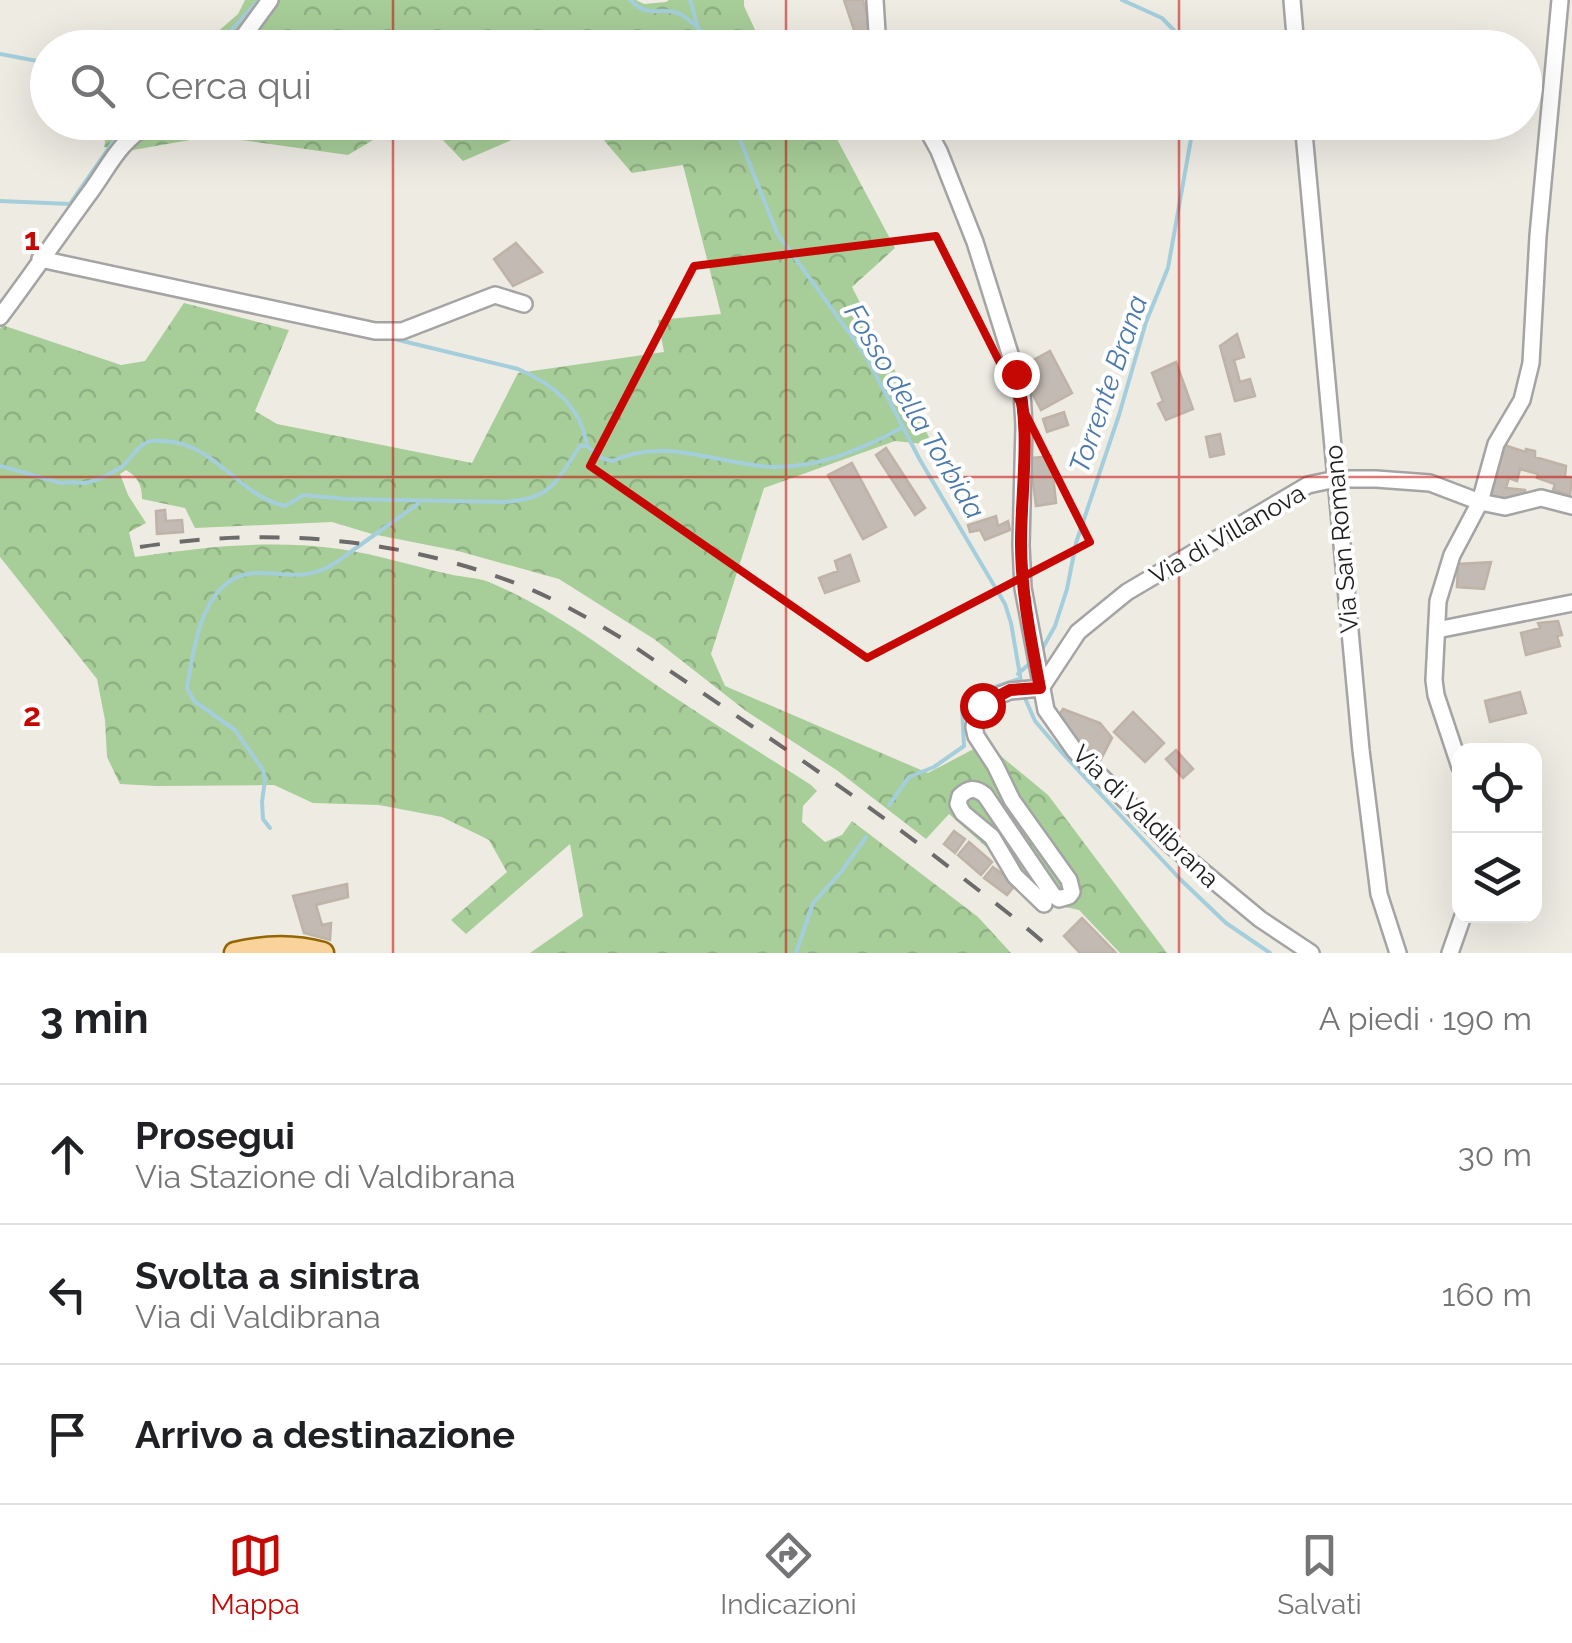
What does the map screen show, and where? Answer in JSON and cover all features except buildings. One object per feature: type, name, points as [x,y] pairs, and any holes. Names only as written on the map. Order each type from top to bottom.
[{"type":"main road","points":[[235,953],[271,948],[323,953]]},
{"type":"street","points":[[248,30],[270,0]]},
{"type":"street","points":[[875,0],[877,30]]},
{"type":"street","points":[[1292,0],[1294,30]]},
{"type":"street","points":[[1452,743],[1434,680],[1438,601],[1448,565],[1480,502],[1496,444],[1522,400],[1531,363],[1538,236],[1560,0]]},
{"type":"street","points":[[0,317],[127,140]]},
{"type":"street","name":"Via di Valdibrana","points":[[932,140],[975,242],[1022,392],[1023,588],[1046,710],[1075,751],[1172,846],[1260,919],[1312,953]]},
{"type":"street","name":"Via San Romano","points":[[1305,140],[1373,857],[1379,894],[1398,953]]},
{"type":"street","points":[[40,259],[376,331],[402,331],[494,295],[524,304]]},
{"type":"street","name":"Via di Villanova","points":[[1040,688],[1078,632],[1127,592],[1308,485],[1336,479],[1430,483],[1480,502],[1511,508],[1542,498],[1572,506]]},
{"type":"street","points":[[1437,630],[1572,603]]},
{"type":"street","points":[[1040,688],[1010,690],[982,705],[974,720],[976,736],[1012,800],[1069,880],[1069,896],[1059,899],[1053,895],[984,795],[969,789],[960,796],[958,804],[962,814],[992,838],[1015,876],[1044,904]]},
{"type":"street","points":[[1450,953],[1461,923]]},
{"type":"highlighted area","points":[[936,236],[1090,542],[867,658],[590,466],[694,266]]},
{"type":"green space","points":[[245,0],[636,0],[644,4],[744,0],[755,30],[220,30],[238,14]]},
{"type":"green space","points":[[105,140],[190,140],[133,150],[104,147]]},
{"type":"green space","points":[[241,140],[373,140],[348,155]]},
{"type":"green space","points":[[443,140],[512,140],[463,161]]},
{"type":"green space","points":[[604,140],[837,140],[895,248],[852,287],[933,445],[895,441],[764,488],[711,654],[725,686],[928,773],[985,743],[1048,795],[1167,953],[1120,953],[1079,910],[1051,904],[949,814],[926,839],[838,771],[746,711],[654,639],[559,579],[332,522],[195,528],[185,508],[142,499],[138,482],[126,470],[120,474],[146,523],[129,532],[135,557],[237,546],[314,546],[484,580],[529,601],[811,785],[817,791],[803,806],[802,822],[825,842],[842,835],[852,821],[978,917],[1011,953],[530,953],[583,916],[570,844],[466,934],[451,920],[507,872],[489,840],[442,817],[379,805],[313,803],[274,785],[120,784],[107,757],[97,679],[0,557],[2,325],[121,365],[145,361],[184,303],[289,330],[255,411],[277,424],[472,463],[518,373],[664,352],[658,320],[721,314],[683,165],[632,173]]},
{"type":"waterway","points":[[232,30],[259,0]]},
{"type":"waterway","points":[[630,0],[649,11],[678,13],[699,29]]},
{"type":"waterway","name":"Fosso della Torbida","points":[[690,0],[699,30]]},
{"type":"waterway","name":"Torrente Brana","points":[[1122,0],[1162,18],[1174,30]]},
{"type":"waterway","points":[[0,54],[30,60]]},
{"type":"waterway","points":[[0,201],[70,204],[114,140]]},
{"type":"waterway","name":"Fosso della Torbida","points":[[740,140],[777,233],[866,356],[920,460],[1005,604],[1022,687]]},
{"type":"waterway","name":"Torrente Brana","points":[[1040,653],[1055,626],[1076,543],[1146,322],[1168,268],[1191,140]]},
{"type":"waterway","points":[[390,338],[531,375],[554,389],[572,408],[587,446],[601,458],[613,461],[632,454],[672,451],[772,467],[807,464],[840,456],[903,427]]},
{"type":"waterway","points":[[0,466],[61,483],[84,483],[120,468],[144,444],[163,441],[197,450],[253,492],[285,506],[304,495],[504,502],[543,493],[558,479],[580,446],[587,446]]},
{"type":"waterway","points":[[270,828],[263,819],[263,770],[235,730],[194,701],[187,688],[204,616],[223,586],[238,577],[256,573],[306,574],[324,569],[418,504]]},
{"type":"waterway","name":"Torrente Brana","points":[[1018,674],[1029,664]]},
{"type":"waterway","points":[[889,805],[909,777],[934,767],[964,746],[962,708],[970,695],[1019,679]]},
{"type":"waterway","name":"Torrente Brana","points":[[1024,696],[1035,721],[1064,755],[1181,880],[1226,923],[1270,953]]},
{"type":"waterway","points":[[796,953],[813,903],[866,837]]},
{"type":"railway","points":[[140,547],[235,538],[330,540],[424,555],[529,589],[623,639],[832,781],[914,840],[1055,953]]},
{"type":"route","points":[[982,705],[1010,690],[1040,688],[1023,588],[1024,426],[1023,399],[1016,374]]}]
